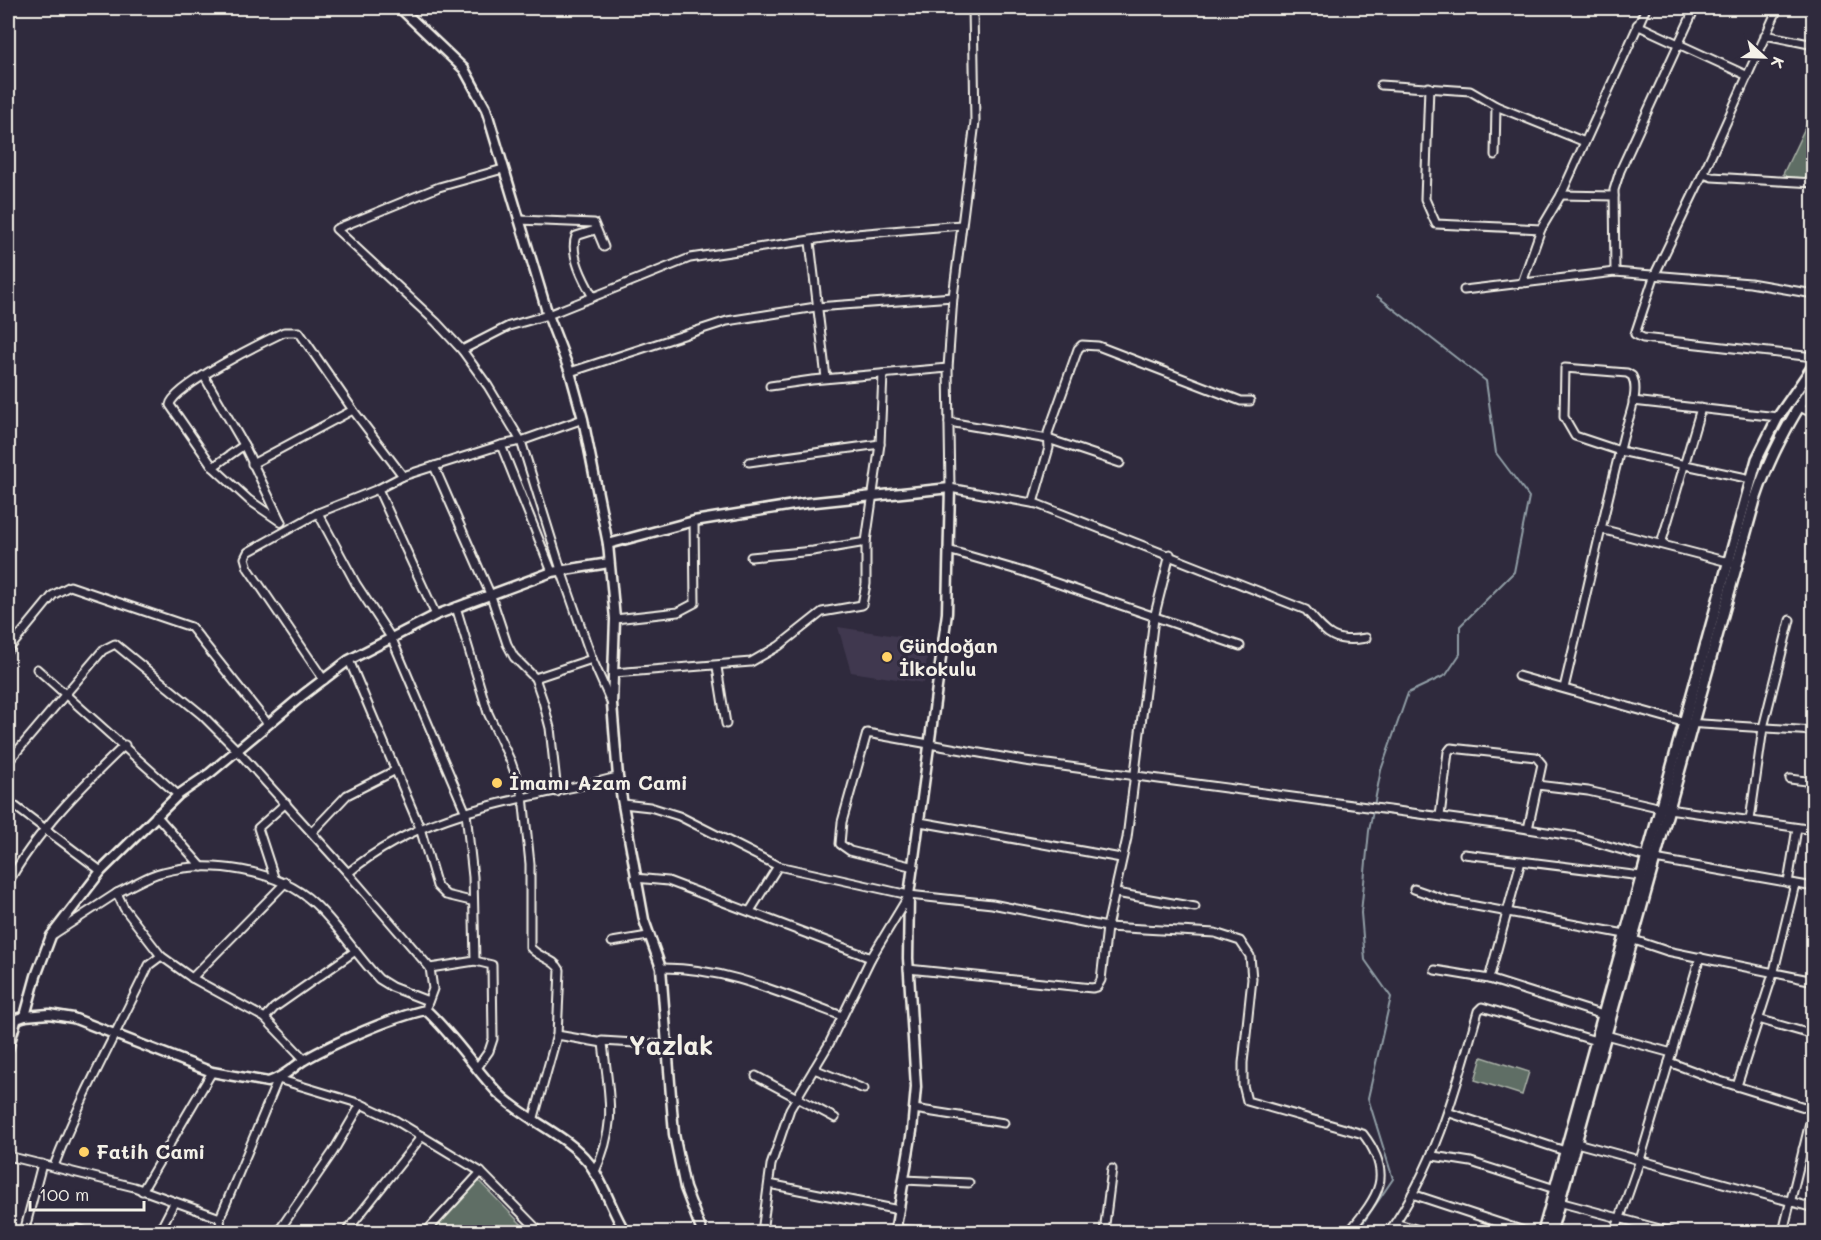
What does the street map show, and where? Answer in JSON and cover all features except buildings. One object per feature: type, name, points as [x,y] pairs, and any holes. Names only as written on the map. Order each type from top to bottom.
[{"type":"main road","points":[[1551,1233],[1556,1201],[1600,1036],[1634,940],[1652,858],[1690,723],[1757,459],[1778,417],[1814,365]]},
{"type":"main road","points":[[1732,563],[1769,458],[1798,406],[1814,383]]},
{"type":"main road","points":[[1600,1036],[1603,1015],[1641,876],[1652,858]]},
{"type":"main road","points":[[1543,1233],[1556,1201],[1555,1189],[1570,1145]]},
{"type":"street","points":[[400,8],[465,69],[486,109],[548,315],[570,372],[583,419],[608,544],[615,619],[612,704],[618,777],[635,878],[648,936],[661,968],[674,1134],[685,1188],[702,1233]]},
{"type":"street","points":[[935,1233],[896,1231],[916,1087],[908,969],[909,895],[947,613],[950,488],[948,368],[953,297],[975,122],[973,8]]},
{"type":"street","points":[[1522,283],[1541,229],[1561,195],[1646,8]]},
{"type":"street","points":[[1615,272],[1614,196],[1620,171],[1695,8]]},
{"type":"street","points":[[1778,8],[1655,274],[1635,334],[1643,338],[1814,357]]},
{"type":"street","points":[[1637,25],[1748,76]]},
{"type":"street","points":[[1764,35],[1814,45]]},
{"type":"street","points":[[1381,85],[1470,91],[1496,106],[1585,142]]},
{"type":"street","points":[[1429,87],[1425,199],[1436,224],[1541,229]]},
{"type":"street","points":[[1495,154],[1496,106]]},
{"type":"street","points":[[503,169],[439,187],[336,229],[436,322],[462,350],[488,386],[521,441],[556,571]]},
{"type":"street","points":[[1703,174],[1712,177],[1814,183]]},
{"type":"street","points":[[1561,195],[1614,196]]},
{"type":"street","points":[[519,220],[594,223],[604,247]]},
{"type":"street","points":[[462,350],[509,326],[548,315],[690,258],[810,242],[844,235],[961,225]]},
{"type":"street","points":[[593,297],[583,278],[573,245],[576,237],[595,230]]},
{"type":"street","points":[[810,242],[826,378]]},
{"type":"street","points":[[1464,290],[1615,272],[1750,283],[1814,294]]},
{"type":"street","points":[[570,372],[727,321],[816,307],[953,297]]},
{"type":"street","points":[[284,525],[249,500],[213,467],[170,405],[174,396],[204,376],[284,332],[299,332],[353,410],[403,476]]},
{"type":"street","points":[[1033,503],[1049,448],[1048,433],[1077,349],[1082,345],[1098,346],[1241,401],[1250,401]]},
{"type":"street","points":[[770,386],[826,378],[948,368]]},
{"type":"street","points":[[1564,688],[1601,529],[1620,451],[1633,401],[1635,383],[1632,376],[1565,368],[1564,417],[1575,436],[1620,451],[1751,479]]},
{"type":"street","points":[[614,674],[717,667],[751,662],[761,658],[822,612],[862,605],[866,584],[866,542],[880,444],[883,374]]},
{"type":"street","points":[[204,376],[244,445],[284,525]]},
{"type":"street","points":[[1633,401],[1778,417]]},
{"type":"street","points":[[1798,406],[1814,414]]},
{"type":"street","points":[[1661,544],[1701,408]]},
{"type":"street","points":[[252,464],[353,410]]},
{"type":"street","points":[[324,680],[255,579],[245,558],[248,552],[284,525],[378,489],[403,476],[501,444],[521,441],[583,419]]},
{"type":"street","points":[[949,422],[1048,439],[1120,463]]},
{"type":"street","points":[[501,444],[612,704]]},
{"type":"street","points":[[749,462],[880,444]]},
{"type":"street","points":[[213,467],[244,445]]},
{"type":"street","points":[[435,466],[491,596],[511,651],[534,678],[550,728],[557,792]]},
{"type":"street","points":[[608,544],[694,521],[806,503],[950,488],[1033,503],[1170,554],[1306,610],[1333,638],[1348,641],[1366,638]]},
{"type":"street","points":[[378,489],[436,615]]},
{"type":"street","points":[[318,513],[356,584],[392,639],[466,813],[472,877],[471,901],[475,961]]},
{"type":"street","points":[[615,619],[678,612],[694,603],[694,521]]},
{"type":"street","points":[[1601,529],[1732,563]]},
{"type":"street","points":[[751,557],[813,551],[866,542]]},
{"type":"street","points":[[948,550],[1024,572],[1240,646]]},
{"type":"street","points":[[908,969],[1097,987],[1101,980],[1107,927],[1127,838],[1154,618],[1170,554]]},
{"type":"street","points":[[25,1016],[36,976],[51,936],[101,871],[178,795],[210,773],[236,749],[349,660],[456,607],[556,571],[609,563]]},
{"type":"street","points":[[8,650],[52,594],[70,586],[191,627],[268,724]]},
{"type":"street","points":[[456,607],[488,713],[512,762],[524,796],[530,864],[528,941],[534,951],[557,964],[560,970],[557,1035],[532,1121]]},
{"type":"street","points":[[1750,820],[1763,728],[1790,620]]},
{"type":"street","points":[[8,762],[103,650],[115,645],[202,715],[286,803],[348,873],[430,968],[433,989],[427,1006]]},
{"type":"street","points":[[534,678],[592,659]]},
{"type":"street","points":[[349,660],[420,828],[437,886],[446,895],[471,901]]},
{"type":"street","points":[[717,667],[726,724]]},
{"type":"street","points":[[37,669],[125,745],[178,795]]},
{"type":"street","points":[[1518,676],[1690,723],[1814,731]]},
{"type":"street","points":[[914,867],[850,851],[840,844],[842,822],[867,733],[1135,776],[1440,816],[1578,837],[1652,858],[1814,887]]},
{"type":"street","points":[[8,883],[36,837],[46,831],[87,782],[125,745]]},
{"type":"street","points":[[1440,816],[1449,752],[1452,748],[1536,757],[1542,764],[1528,829]]},
{"type":"street","points":[[312,832],[347,795],[396,770]]},
{"type":"street","points":[[348,873],[372,852],[420,828],[524,796],[557,792],[618,777]]},
{"type":"street","points":[[1790,779],[1814,782]]},
{"type":"street","points":[[1537,785],[1588,791],[1666,808],[1814,830]]},
{"type":"street","points":[[274,877],[258,828],[286,803]]},
{"type":"street","points":[[623,804],[650,807],[679,816],[778,866],[909,895],[992,904],[1107,927],[1215,933],[1240,941],[1250,956],[1252,978],[1243,1063],[1246,1101],[1363,1134],[1373,1148],[1382,1170],[1381,1185],[1366,1211],[1349,1233]]},
{"type":"street","points":[[9,805],[101,871]]},
{"type":"street","points":[[156,815],[201,867]]},
{"type":"street","points":[[920,822],[1121,858]]},
{"type":"street","points":[[1737,1086],[1774,971],[1792,883],[1797,828]]},
{"type":"street","points":[[1464,854],[1641,876]]},
{"type":"street","points":[[1489,979],[1521,861]]},
{"type":"street","points":[[750,911],[778,866]]},
{"type":"street","points":[[51,936],[117,893],[160,872],[201,867],[274,877],[286,882],[315,904],[379,979],[427,1006],[500,1094],[532,1121],[566,1141],[589,1164],[625,1233]]},
{"type":"street","points":[[635,878],[668,881],[871,958]]},
{"type":"street","points":[[192,978],[286,882]]},
{"type":"street","points":[[1414,890],[1449,901],[1625,934],[1634,940],[1700,957],[1814,981]]},
{"type":"street","points":[[117,893],[124,908],[161,957],[192,978],[265,1018],[305,1060]]},
{"type":"street","points":[[1116,893],[1195,907]]},
{"type":"street","points":[[762,1233],[775,1154],[790,1109],[814,1069],[871,958],[909,895]]},
{"type":"street","points":[[612,942],[648,936]]},
{"type":"street","points":[[265,1018],[274,1008],[354,952]]},
{"type":"street","points":[[54,1166],[74,1113],[150,965],[161,957]]},
{"type":"street","points":[[1615,1233],[1640,1160],[1700,957]]},
{"type":"street","points":[[430,968],[475,961],[487,962],[494,970],[493,1039],[489,1051],[477,1068]]},
{"type":"street","points":[[661,968],[689,968],[743,978],[842,1016]]},
{"type":"street","points":[[1435,970],[1489,979],[1603,1015]]},
{"type":"street","points":[[8,1049],[12,1021],[25,1016],[49,1014],[73,1018],[212,1072],[268,1082],[278,1079],[305,1060],[427,1006]]},
{"type":"street","points":[[1389,1233],[1433,1156],[1450,1113],[1478,1011],[1482,1007],[1672,1053]]},
{"type":"street","points":[[1758,1019],[1814,1035]]},
{"type":"street","points":[[557,1035],[603,1043],[602,1041],[668,1045]]},
{"type":"street","points":[[594,1174],[607,1146],[612,1121],[603,1043]]},
{"type":"street","points":[[1669,1062],[1813,1110],[1783,1233]]},
{"type":"street","points":[[814,1069],[864,1089]]},
{"type":"street","points":[[142,1191],[212,1072]]},
{"type":"street","points":[[756,1077],[835,1118]]},
{"type":"street","points":[[278,1079],[361,1104],[422,1136],[480,1172],[540,1233]]},
{"type":"street","points":[[221,1233],[220,1218],[278,1079]]},
{"type":"street","points":[[278,1233],[333,1152],[361,1104]]},
{"type":"street","points":[[914,1109],[1004,1123]]},
{"type":"street","points":[[1450,1113],[1570,1145],[1640,1160],[1814,1208]]},
{"type":"street","points":[[346,1233],[422,1136]]},
{"type":"street","points":[[1803,1149],[1814,1152]]},
{"type":"street","points":[[8,1156],[54,1166],[142,1191],[220,1218]]},
{"type":"street","points":[[1433,1156],[1471,1162],[1555,1189]]},
{"type":"street","points":[[24,1233],[42,1164]]},
{"type":"street","points":[[1104,1233],[1112,1169]]},
{"type":"street","points":[[426,1233],[480,1172]]},
{"type":"street","points":[[904,1180],[969,1183]]},
{"type":"street","points":[[769,1184],[899,1210]]},
{"type":"street","points":[[1412,1194],[1527,1233]]},
{"type":"street","points":[[1556,1201],[1671,1233]]},
{"type":"street","points":[[159,1233],[174,1203]]},
{"type":"street","points":[[1395,1223],[1409,1231],[1426,1233]]},
{"type":"street","points":[[78,1229],[87,1233]]},
{"type":"shaded area","name":"Gündoğan İlkokulu","points":[[838,627],[929,641],[924,683],[851,672]]},
{"type":"green space","points":[[1813,111],[1813,179],[1787,177],[1783,174]]},
{"type":"green space","points":[[1482,1057],[1529,1072],[1522,1095],[1475,1080]]},
{"type":"green space","points":[[476,1178],[529,1232],[431,1232]]},
{"type":"waterway","points":[[1357,1232],[1393,1179],[1368,1098],[1391,997],[1365,960],[1361,913],[1369,831],[1381,770],[1408,693],[1446,675],[1460,654],[1460,626],[1514,572],[1529,497],[1496,453],[1486,381],[1377,296]]},
{"type":"place","name":"Gündoğan İlkokulu","points":[[887,657]]},
{"type":"place","name":"İmamı Azam Cami","points":[[497,783]]},
{"type":"place","name":"Fatih Cami","points":[[84,1152]]},
{"type":"district","name":"Yazlak","points":[[671,1046]]}]
